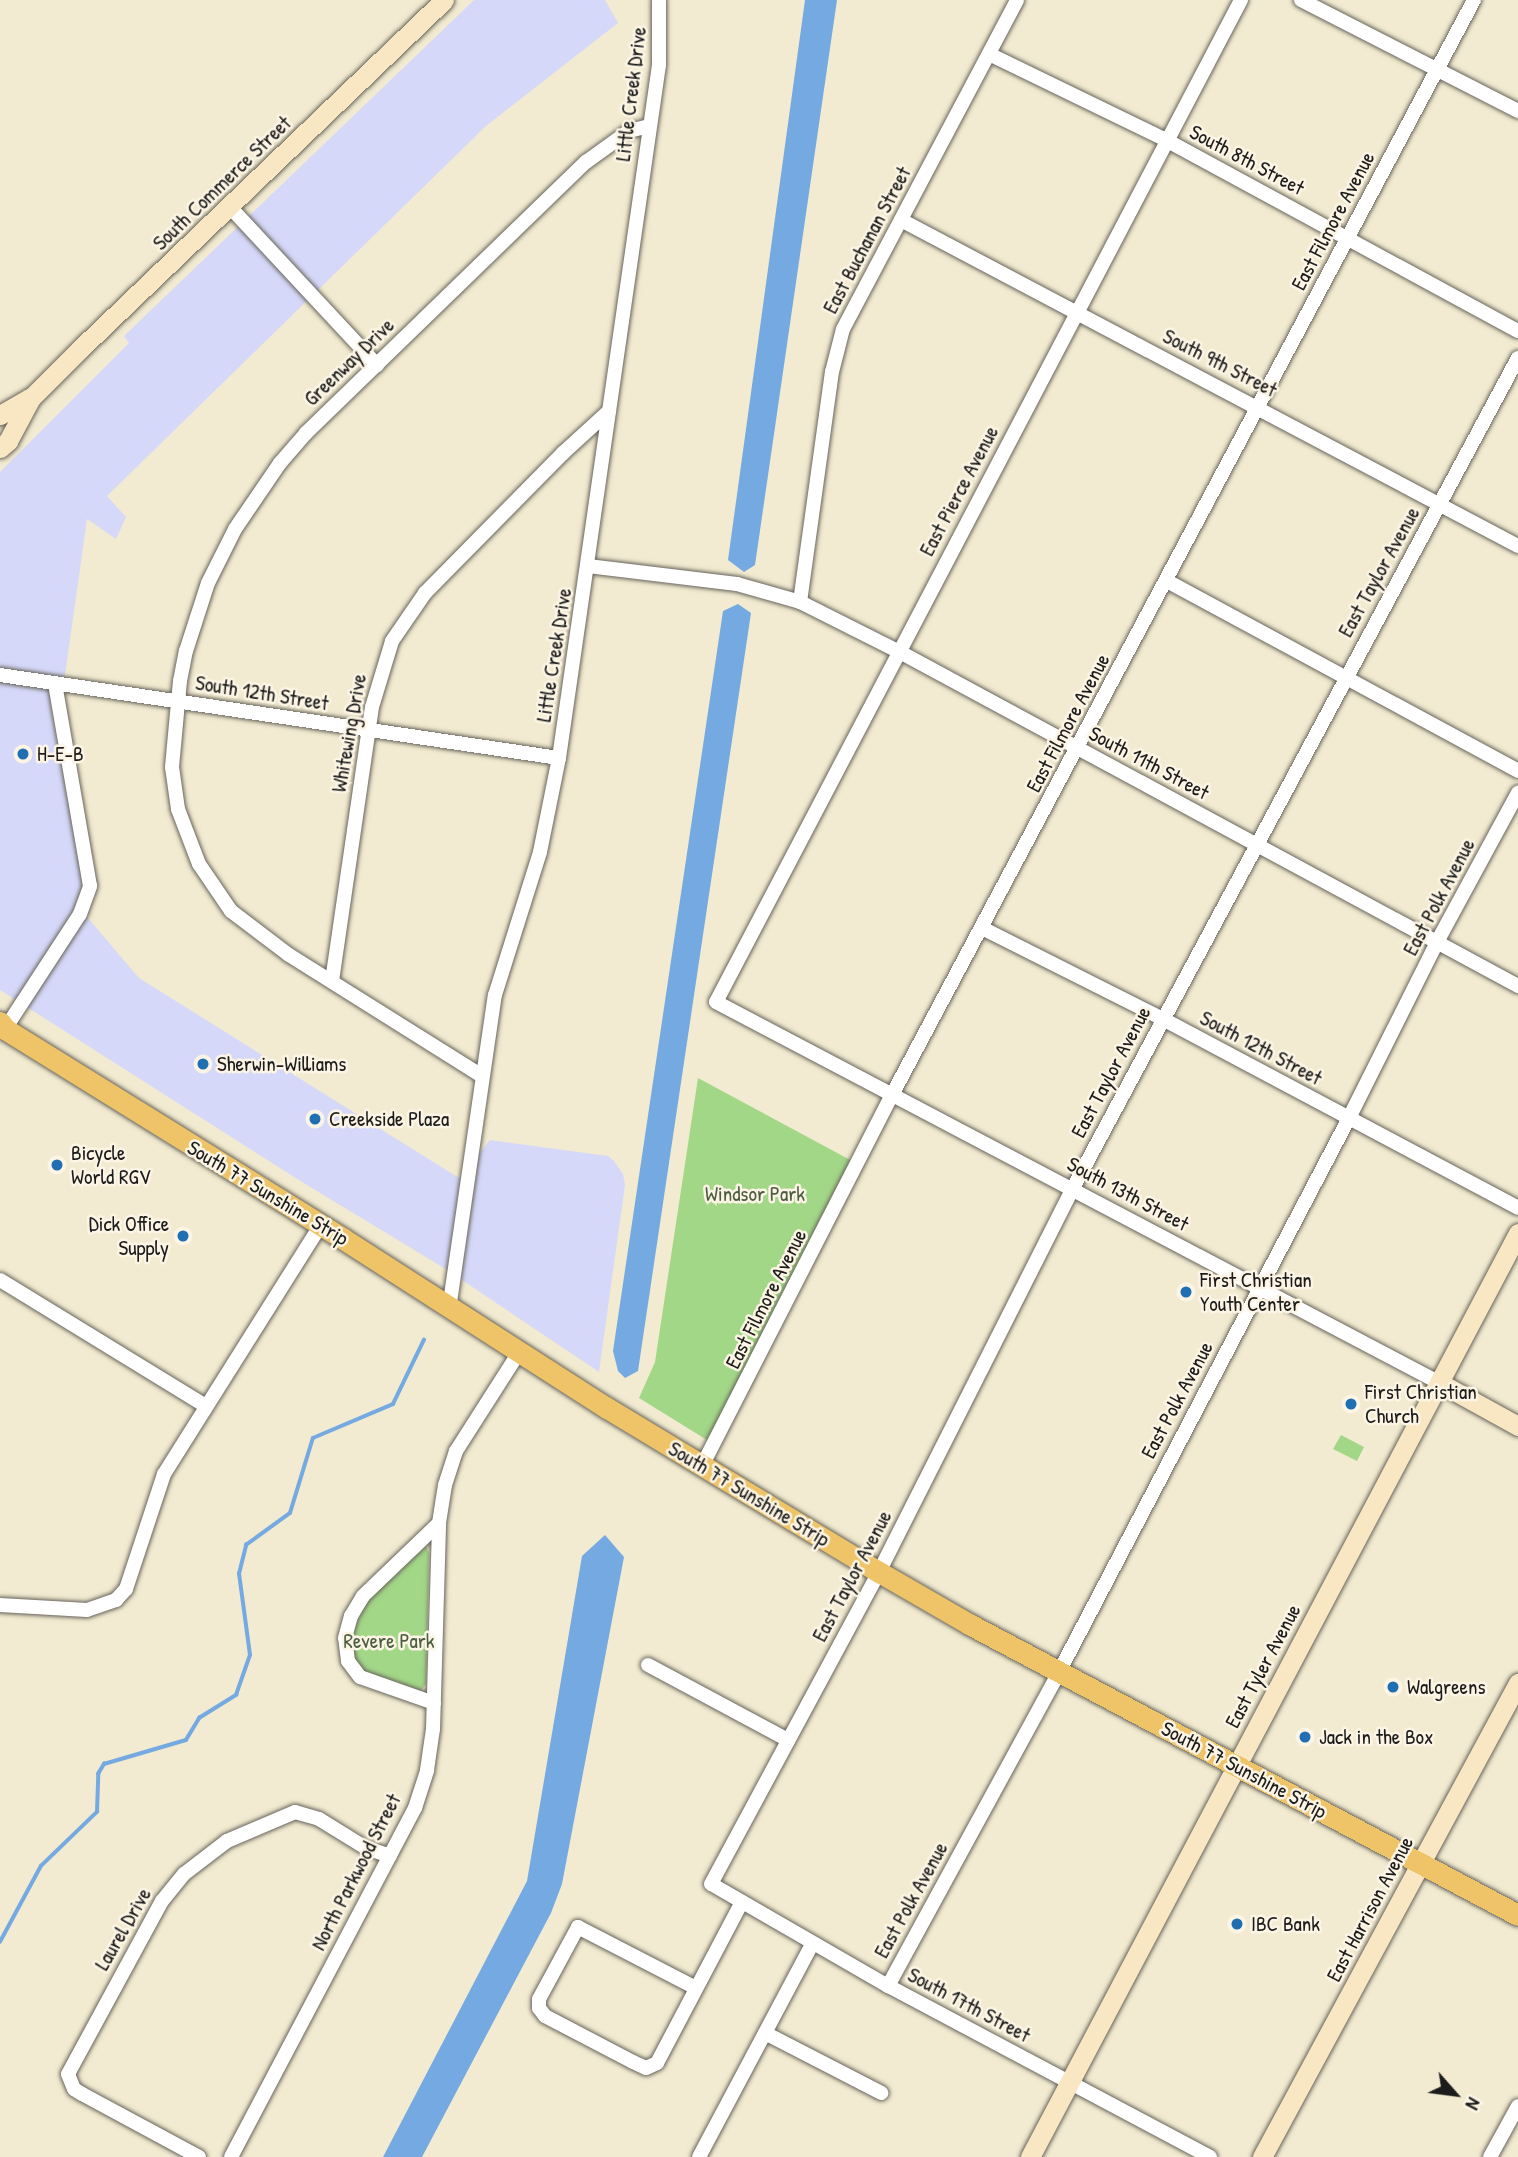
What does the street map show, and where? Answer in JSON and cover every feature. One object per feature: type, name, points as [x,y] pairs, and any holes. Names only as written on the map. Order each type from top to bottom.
[{"type":"main road","name":"South Commerce Street","points":[[0,448],[31,398],[444,0]]},
{"type":"main road","name":"South Commerce Street","points":[[0,415],[31,398]]},
{"type":"main road","name":"South 77 Sunshine Strip","points":[[2,1027],[321,1225],[449,1309],[879,1572],[1059,1672],[1518,1914]]},
{"type":"main road","name":"East Tyler Avenue","points":[[1030,2157],[1518,1233]]},
{"type":"main road","name":"South 13th Street","points":[[1440,1383],[1518,1426]]},
{"type":"main road","name":"East Harrison Avenue","points":[[1262,2157],[1518,1683]]},
{"type":"street","name":"Little Creek Drive","points":[[449,1309],[495,995],[540,852],[559,758],[661,45],[659,0]]},
{"type":"street","name":"East Buchanan Street","points":[[800,602],[832,372],[843,329],[1017,0]]},
{"type":"street","name":"East Pierce Avenue","points":[[716,1002],[1241,0]]},
{"type":"street","points":[[1301,0],[1518,111]]},
{"type":"street","name":"East Filmore Avenue","points":[[702,1466],[875,1134],[892,1095],[1474,0]]},
{"type":"street","name":"South 8th Street","points":[[989,54],[1166,140],[1518,331]]},
{"type":"street","name":"Greenway Drive","points":[[482,1076],[260,935],[231,911],[200,864],[178,809],[172,766],[177,701],[186,651],[208,583],[256,495],[288,453],[586,162],[629,131],[649,126]]},
{"type":"street","points":[[230,207],[377,365]]},
{"type":"street","name":"South 9th Street","points":[[901,220],[1518,546]]},
{"type":"street","name":"East Taylor Avenue","points":[[711,1884],[879,1572],[1072,1190],[1345,676],[1518,358]]},
{"type":"street","name":"Whitewing Drive","points":[[332,981],[375,691],[385,658],[411,609],[482,533],[609,411]]},
{"type":"street","name":"South 11th Street","points":[[588,566],[737,584],[800,602],[898,651],[1518,986]]},
{"type":"street","points":[[1167,581],[1518,771]]},
{"type":"street","name":"South 12th Street","points":[[0,675],[559,758]]},
{"type":"street","points":[[2,1027],[80,914],[90,886],[55,683]]},
{"type":"street","name":"East Polk Avenue","points":[[888,1986],[1059,1672],[1349,1118],[1437,942],[1518,793]]},
{"type":"street","name":"South 12th Street","points":[[982,928],[1163,1019],[1518,1208]]},
{"type":"street","name":"South 13th Street","points":[[716,1002],[1440,1383]]},
{"type":"street","points":[[0,1605],[87,1610],[116,1600],[133,1574],[147,1520],[164,1474],[321,1225]]},
{"type":"street","points":[[0,1280],[206,1406]]},
{"type":"street","name":"North Parkwood Street","points":[[231,2157],[415,1808],[427,1770],[434,1703],[439,1523],[445,1485],[456,1451],[520,1352]]},
{"type":"street","points":[[434,1703],[360,1676],[348,1661],[345,1638],[351,1616],[363,1597],[439,1523]]},
{"type":"street","points":[[648,1665],[788,1740]]},
{"type":"street","name":"Laurel Drive","points":[[199,2157],[82,2094],[74,2088],[68,2074],[162,1901],[184,1874],[227,1841],[295,1812],[318,1819],[366,1848],[390,1856]]},
{"type":"street","name":"South 17th Street","points":[[711,1884],[888,1986],[1210,2157]]},
{"type":"street","points":[[696,1988],[578,1927],[539,1999],[539,2008],[545,2016],[646,2068],[657,2063],[742,1902]]},
{"type":"street","points":[[699,2157],[813,1943]]},
{"type":"street","points":[[765,2033],[881,2093]]},
{"type":"street","points":[[1490,2157],[1518,2106]]},
{"type":"shaded area","points":[[474,0],[605,0],[618,23],[486,126],[107,496],[126,517],[116,539],[87,519],[65,675],[50,701],[84,887],[76,904],[139,978],[459,1178],[490,1140],[608,1156],[614,1161],[623,1174],[625,1185],[599,1372],[444,1268],[302,1182],[0,990],[0,472],[129,343],[124,336]]},
{"type":"green space","name":"Windsor Park","points":[[698,1078],[854,1162],[707,1440],[639,1398],[655,1362]]},
{"type":"green space","points":[[1341,1435],[1364,1447],[1357,1461],[1333,1449]]},
{"type":"green space","name":"Revere Park","points":[[426,1546],[429,1553],[426,1684],[420,1692],[363,1670],[353,1656],[351,1638],[366,1602]]},
{"type":"water","points":[[805,0],[837,0],[755,565],[744,572],[728,560]]},
{"type":"water","points":[[738,604],[751,613],[638,1371],[625,1378],[618,1371],[613,1351],[723,611]]},
{"type":"water","points":[[605,1535],[624,1557],[562,1884],[551,1913],[422,2157],[383,2157],[527,1881],[582,1556]]},
{"type":"waterway","points":[[0,1942],[41,1866],[97,1812],[98,1774],[104,1764],[186,1740],[199,1718],[236,1695],[250,1655],[239,1574],[246,1545],[290,1513],[313,1438],[393,1404],[424,1340]]},
{"type":"place","name":"H-E-B","points":[[23,754]]},
{"type":"place","name":"Sherwin-Williams","points":[[203,1064]]},
{"type":"place","name":"Creekside Plaza","points":[[315,1119]]},
{"type":"place","name":"Bicycle World RGV","points":[[57,1165]]},
{"type":"place","name":"Dick Office Supply","points":[[183,1236]]},
{"type":"place","name":"First Christian Youth Center","points":[[1186,1292]]},
{"type":"place","name":"First Christian Church","points":[[1351,1404]]},
{"type":"place","name":"Walgreens","points":[[1393,1687]]},
{"type":"place","name":"Jack in the Box","points":[[1305,1737]]},
{"type":"place","name":"IBC Bank","points":[[1237,1924]]}]
